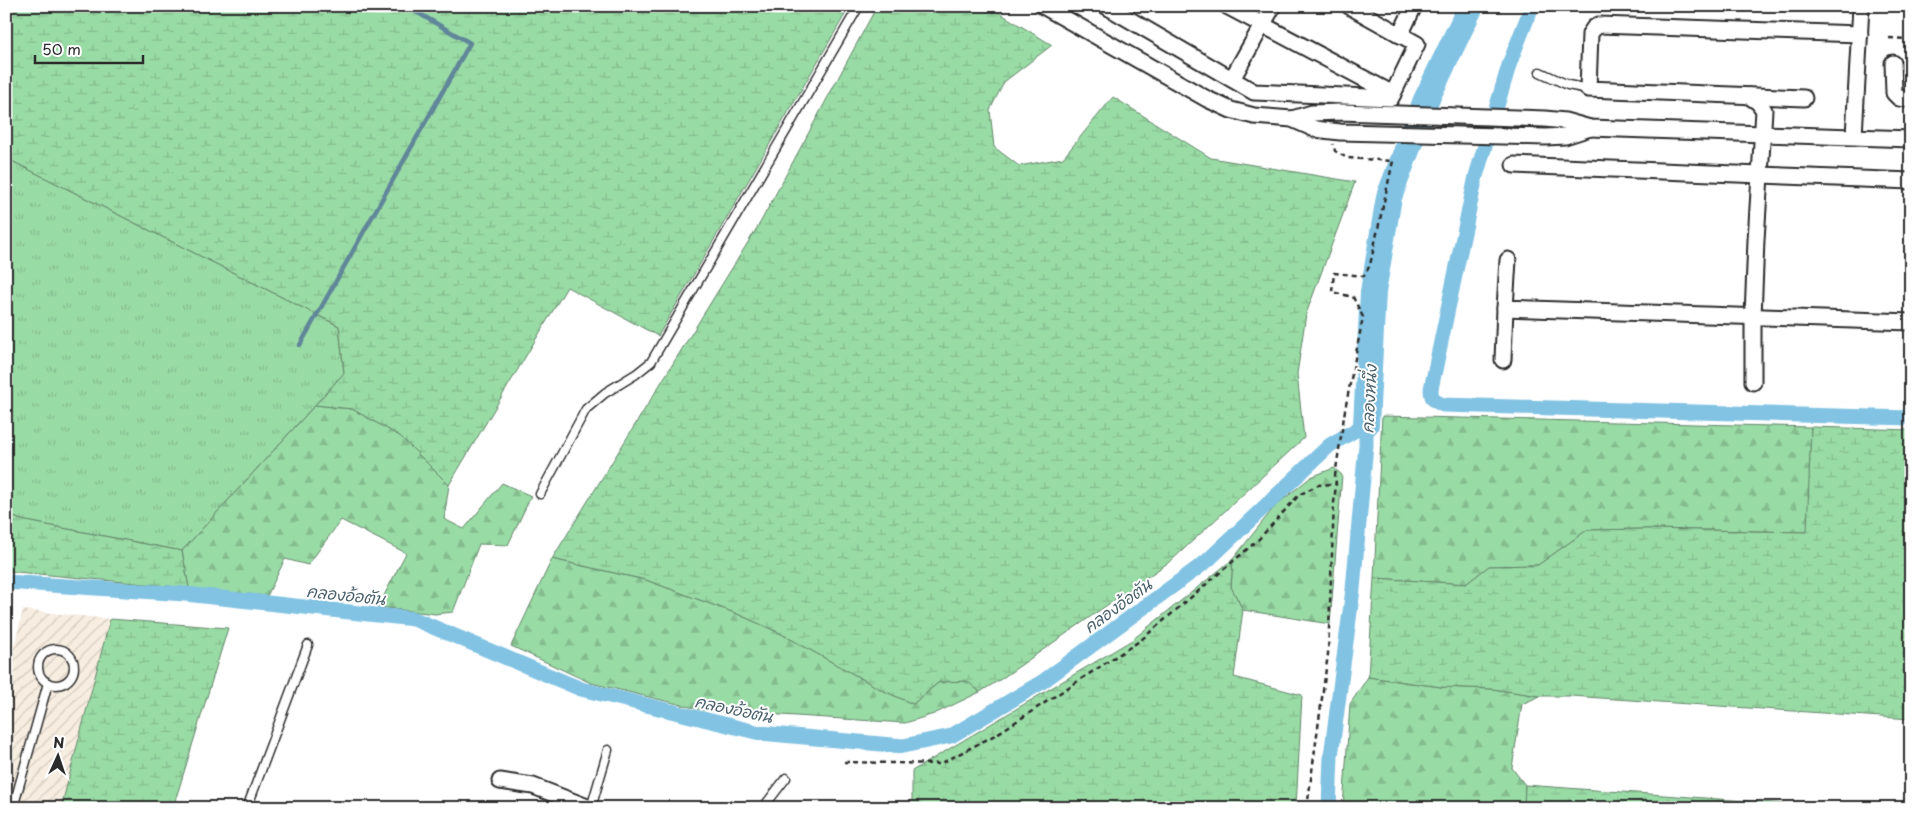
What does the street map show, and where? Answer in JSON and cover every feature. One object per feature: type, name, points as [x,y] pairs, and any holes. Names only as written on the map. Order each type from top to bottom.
[{"type":"street","points":[[1043,6],[1215,103],[1231,110],[1254,116],[1292,119],[1314,129],[1334,132],[1546,137],[1565,136],[1590,128]]},
{"type":"street","points":[[1106,6],[1254,92],[1391,98],[1417,44],[1349,6]]},
{"type":"street","points":[[1227,6],[1392,94]]},
{"type":"street","points":[[1232,79],[1273,6]]},
{"type":"street","points":[[1400,35],[1414,6]]},
{"type":"street","points":[[1854,136],[1861,6]]},
{"type":"street","points":[[1804,98],[1588,89],[1590,34],[1594,28],[1600,25],[1860,34]]},
{"type":"street","points":[[1893,63],[1894,93],[1899,98],[1911,100]]},
{"type":"street","points":[[1749,96],[1758,102],[1764,110],[1753,317],[1753,382]]},
{"type":"street","points":[[1292,119],[1312,113],[1340,112],[1545,119],[1564,121],[1590,128],[1763,132],[1911,139]]},
{"type":"street","points":[[1514,165],[1911,181]]},
{"type":"street","points":[[1503,360],[1508,260]]},
{"type":"street","points":[[1506,308],[1911,322]]},
{"type":"street","points":[[500,781],[533,786],[591,808]]},
{"type":"lane","points":[[540,494],[586,410],[606,392],[636,374],[651,362],[859,6]]},
{"type":"lane","points":[[1540,72],[1568,85],[1588,89]]},
{"type":"lane","points":[[247,808],[308,646]]},
{"type":"lane","points":[[49,650],[66,651],[70,655],[74,667],[70,678],[60,684],[48,683],[40,675],[38,669],[40,658],[49,650]]},
{"type":"lane","points":[[14,808],[48,683]]},
{"type":"lane","points":[[591,808],[608,750]]},
{"type":"lane","points":[[763,808],[786,778]]},
{"type":"path","points":[[1889,38],[1911,39]]},
{"type":"path","points":[[1307,808],[1328,654],[1335,476],[1345,410],[1363,317],[1353,297],[1332,292],[1334,273],[1364,276],[1370,265],[1393,161],[1347,158],[1335,151],[1334,132]]},
{"type":"path","points":[[844,762],[940,764],[997,734],[1141,640],[1258,540],[1299,495],[1318,485],[1336,484]]},
{"type":"shaded area","points":[[23,610],[110,619],[61,808],[6,808],[6,680]]},
{"type":"green space","points":[[6,6],[850,6],[658,336],[567,287],[449,485],[400,436],[352,409],[315,405],[344,373],[339,326],[6,158]]},
{"type":"green space","points":[[877,6],[988,6],[1052,45],[1004,82],[990,110],[994,147],[1019,166],[1063,158],[1113,97],[1211,158],[1355,182],[1306,314],[1297,374],[1304,438],[1172,560],[1001,679],[980,692],[967,681],[939,682],[913,704],[882,690],[778,632],[735,613],[646,580],[552,559],[760,223]]},
{"type":"green space","points":[[6,158],[339,326],[344,373],[182,551],[21,520],[6,514]]},
{"type":"green space","points":[[315,405],[352,409],[400,436],[449,485],[444,519],[464,529],[502,483],[531,496],[508,545],[479,544],[453,612],[435,614],[378,607],[406,553],[341,520],[308,565],[285,559],[267,596],[189,588],[182,551]]},
{"type":"green space","points":[[1382,416],[1811,427],[1808,532],[1646,529],[1587,530],[1538,565],[1489,566],[1466,584],[1374,578]]},
{"type":"green space","points":[[1811,427],[1911,430],[1911,719],[1571,696],[1540,696],[1493,689],[1441,687],[1368,677],[1374,578],[1466,584],[1489,566],[1538,565],[1587,530],[1646,529],[1807,532]]},
{"type":"green space","points":[[1334,468],[1342,475],[1330,624],[1243,610],[1231,587],[1233,559],[1275,506],[1311,477]]},
{"type":"green space","points":[[6,514],[21,520],[182,551],[189,588],[6,571]]},
{"type":"green space","points":[[552,559],[646,580],[735,613],[778,632],[882,690],[913,704],[939,682],[968,681],[980,692],[934,714],[905,723],[703,710],[591,683],[511,646]]},
{"type":"green space","points":[[1233,559],[1231,587],[1243,610],[1234,677],[1302,695],[1296,808],[912,808],[912,771],[1132,640]]},
{"type":"green space","points":[[110,619],[228,628],[173,808],[61,808]]},
{"type":"green space","points":[[1368,677],[1441,687],[1493,689],[1540,696],[1522,704],[1512,768],[1525,785],[1524,808],[1343,808],[1350,704]]},
{"type":"green space","points":[[1525,785],[1843,808],[1524,808]]},
{"type":"waterway","points":[[300,345],[470,43],[406,6]]},
{"type":"waterway","name":"คลองหนึ่ง","points":[[1366,424],[1373,292],[1389,197],[1426,100],[1471,6]]},
{"type":"waterway","points":[[1532,6],[1510,62],[1476,176],[1431,389],[1434,399],[1443,405],[1911,418]]},
{"type":"waterway","name":"คลองอ้อตัน","points":[[6,582],[185,594],[414,619],[581,689],[760,733],[903,746],[951,736],[1042,682],[1207,561],[1330,445],[1366,424]]},
{"type":"waterway","name":"คลองหนึ่ง","points":[[1329,808],[1331,756],[1353,589],[1366,445],[1366,424]]}]
